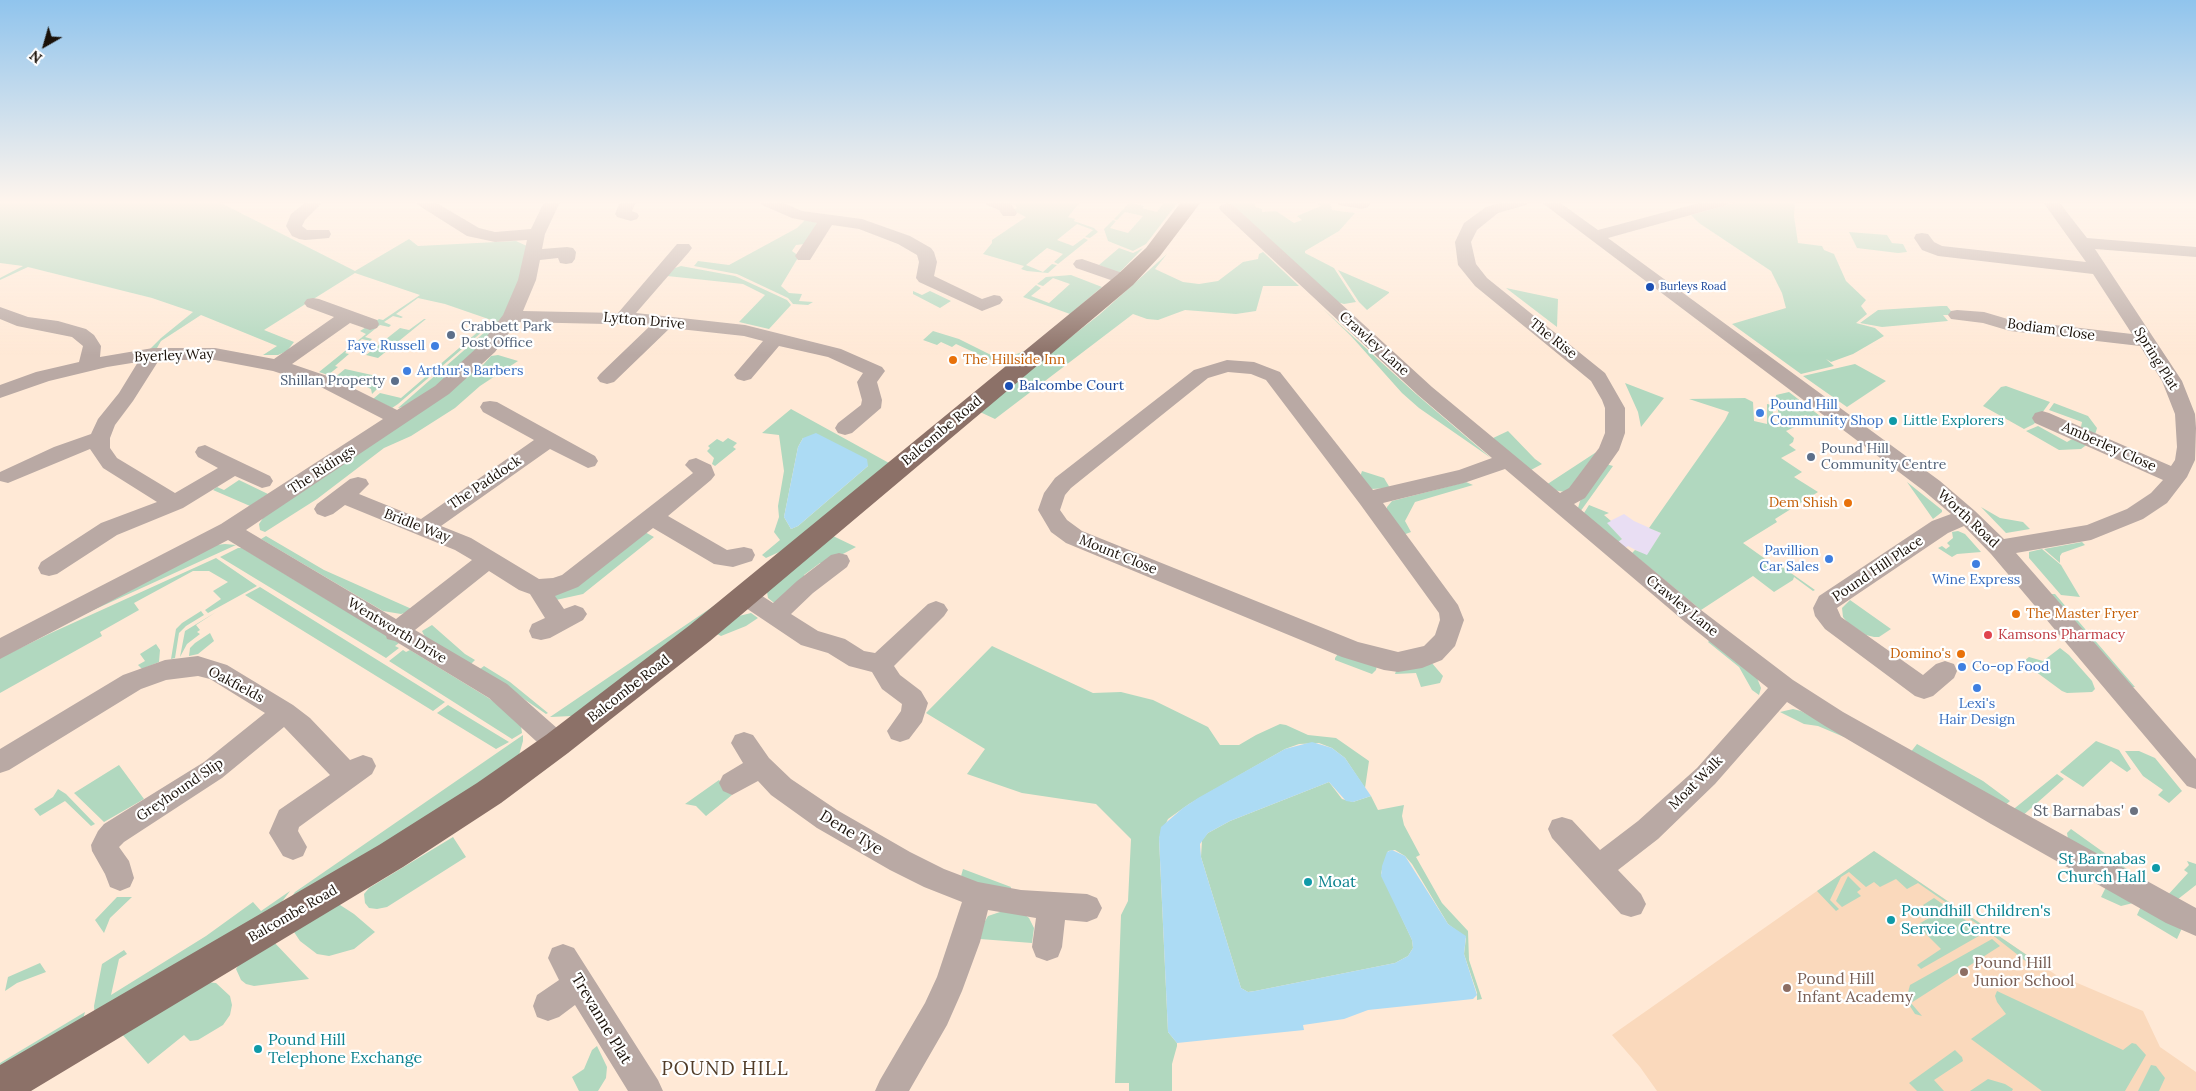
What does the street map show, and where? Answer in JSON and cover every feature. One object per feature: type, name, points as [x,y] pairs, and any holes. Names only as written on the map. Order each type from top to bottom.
[{"type":"main road","name":"Balcombe Road","points":[[0,1087],[391,856],[488,793],[557,744],[643,679],[745,596],[1125,280],[1152,253]]},
{"type":"street","points":[[533,255],[557,253]]},
{"type":"street","points":[[924,253],[927,257],[926,278],[982,306],[994,300]]},
{"type":"street","name":"Crawley Lane","points":[[1271,253],[1425,391],[1693,616],[1784,687],[1834,719],[2001,815],[2176,913],[2196,922]]},
{"type":"street","name":"The Rise","points":[[1465,253],[1467,265],[1481,282],[1598,377],[1610,395],[1615,408],[1615,433],[1609,450],[1577,493],[1559,503]]},
{"type":"street","name":"Worth Road","points":[[1619,253],[1932,486],[1967,516],[1999,548],[2130,712],[2196,778]]},
{"type":"street","points":[[1950,253],[2099,269]]},
{"type":"street","name":"Spring Plat","points":[[1999,548],[2102,529],[2126,519],[2151,504],[2166,490],[2185,460],[2189,406],[2088,253]]},
{"type":"street","name":"The Ridings","points":[[0,649],[229,530],[442,390],[474,363],[512,316],[522,295],[533,255]]},
{"type":"street","points":[[624,318],[630,309],[684,255]]},
{"type":"street","points":[[1082,264],[1125,280]]},
{"type":"street","points":[[313,303],[370,324]]},
{"type":"street","points":[[0,312],[24,322],[66,329],[83,336],[90,342],[93,349],[88,364]]},
{"type":"street","name":"Bodiam Close","points":[[1957,315],[1984,318],[2010,325],[2146,341]]},
{"type":"street","points":[[276,366],[348,316]]},
{"type":"street","name":"Lytton Drive","points":[[512,316],[624,318],[745,332],[881,366],[867,382],[872,400],[871,408],[845,428]]},
{"type":"street","points":[[607,378],[665,322]]},
{"type":"street","points":[[743,375],[775,339]]},
{"type":"street","points":[[152,354],[126,397],[105,424],[100,438],[100,449],[110,463],[175,503]]},
{"type":"street","name":"Byerley Way","points":[[0,392],[43,376],[88,364],[152,354],[215,354],[276,366],[326,382],[399,419]]},
{"type":"street","name":"Mount Close","points":[[1227,366],[1254,368],[1272,376],[1368,499],[1450,611],[1452,620],[1446,639],[1433,653],[1422,658],[1398,662],[1384,660],[1352,650],[1074,537],[1058,526],[1049,510],[1055,493],[1070,477],[1201,374],[1227,366]]},
{"type":"street","points":[[490,407],[588,462]]},
{"type":"street","name":"Amberley Close","points":[[2042,418],[2176,477]]},
{"type":"street","points":[[8,476],[33,470],[100,438]]},
{"type":"street","points":[[569,451],[586,439]]},
{"type":"street","name":"The Paddock","points":[[423,529],[445,510],[549,440]]},
{"type":"street","points":[[205,452],[262,481]]},
{"type":"street","points":[[1368,499],[1464,476],[1509,460]]},
{"type":"street","points":[[559,622],[538,588],[555,587],[570,581],[652,518],[704,475],[704,470],[696,465]]},
{"type":"street","points":[[48,568],[58,550],[175,503],[234,467]]},
{"type":"street","name":"Bridle Way","points":[[342,497],[463,544],[527,584],[538,588]]},
{"type":"street","name":"Pound Hill Place","points":[[1945,671],[1924,689],[1833,623],[1827,616],[1825,608],[1827,602],[1940,527],[1967,516]]},
{"type":"street","points":[[652,518],[722,558],[733,559],[744,555]]},
{"type":"street","name":"Wentworth Drive","points":[[229,530],[396,632],[498,691],[557,744]]},
{"type":"street","points":[[396,632],[488,560]]},
{"type":"street","points":[[775,615],[804,587],[839,561]]},
{"type":"street","points":[[745,596],[810,638],[836,646],[858,659],[880,664],[892,682],[912,698],[915,703],[913,715],[900,731]]},
{"type":"street","points":[[880,664],[936,610]]},
{"type":"street","name":"Oakfields","points":[[2,757],[132,682],[150,674],[176,668],[198,666],[212,669],[241,684],[284,712],[355,771],[289,819],[283,833],[293,847]]},
{"type":"street","name":"Moat Walk","points":[[1598,868],[1648,830],[1706,776],[1784,687]]},
{"type":"street","name":"Greyhound Slip","points":[[120,878],[118,870],[106,851],[105,845],[114,833],[213,770],[284,712]]},
{"type":"street","name":"Dene Tye","points":[[732,783],[752,754],[781,787],[827,819],[900,861],[934,878],[978,895],[1021,903],[1086,908]]},
{"type":"street","points":[[1562,829],[1631,904]]},
{"type":"street","points":[[891,1091],[936,1014],[952,981],[978,895]]},
{"type":"street","points":[[1047,947],[1052,906]]},
{"type":"street","name":"Trevanne Plat","points":[[563,958],[637,1088]]},
{"type":"street","points":[[548,1006],[579,984]]},
{"type":"shaded area","points":[[1624,514],[1634,521],[1661,533],[1647,556],[1628,546],[1625,548],[1618,542],[1622,539],[1606,523]]},
{"type":"shaded area","points":[[1874,851],[2062,979],[2075,982],[2143,1011],[2160,1047],[2196,1072],[2196,1091],[1657,1091],[1640,1067],[1612,1035]]},
{"type":"green space","points":[[0,253],[319,253],[355,271],[386,253],[526,253],[521,277],[500,323],[445,304],[418,298],[396,314],[403,317],[393,316],[384,322],[391,325],[389,327],[380,325],[365,337],[372,339],[370,341],[362,339],[345,353],[349,354],[328,375],[319,372],[366,334],[360,331],[379,319],[383,320],[420,295],[355,273],[264,330],[294,342],[287,351],[278,355],[263,355],[277,346],[201,315],[161,341],[157,348],[150,349],[193,312],[152,298],[28,267],[0,280],[0,278],[23,266],[0,263]]},
{"type":"green space","points":[[751,253],[795,253],[799,256],[781,286],[789,293],[802,294],[799,301],[813,302],[808,305],[793,304],[788,298],[737,274],[694,266],[698,261],[729,265]]},
{"type":"green space","points":[[1041,253],[1026,265],[1043,272],[1052,264],[1057,265],[1048,273],[1027,271],[1021,269],[1024,266],[983,254]]},
{"type":"green space","points":[[1060,253],[1072,253],[1058,264],[1054,262],[1063,254]]},
{"type":"green space","points":[[1113,253],[1138,253],[1119,273],[1099,265]]},
{"type":"green space","points":[[1264,253],[1299,286],[1263,286],[1256,311],[1236,314],[1185,310],[1158,320],[1147,319],[1133,314],[995,419],[980,412],[963,421],[1099,315],[1167,254],[1155,269],[1183,282],[1199,284],[1218,281],[1243,262],[1258,259],[1259,254]]},
{"type":"green space","points":[[1283,253],[1305,253],[1334,268],[1356,302],[1344,304],[1337,302]]},
{"type":"green space","points":[[1744,253],[1834,254],[1846,281],[1866,300],[1861,306],[1867,314],[1856,323],[1875,328],[1884,336],[1853,354],[1831,362],[1826,359],[1834,366],[1801,374],[1732,324],[1786,308],[1782,293],[1771,271]]},
{"type":"green space","points":[[681,266],[735,276],[787,300],[791,305],[769,329],[739,322],[765,295],[743,284],[667,276],[675,268]]},
{"type":"green space","points":[[1338,270],[1389,293],[1367,310],[1359,302]]},
{"type":"green space","points":[[1071,275],[1102,287],[1070,314],[1023,297],[1036,285],[1041,288],[1031,296],[1049,303],[1070,284],[1053,278],[1043,286],[1037,284],[1046,277]]},
{"type":"green space","points":[[1506,288],[1558,299],[1557,327]]},
{"type":"green space","points":[[913,291],[922,295],[930,291],[951,301],[940,308],[913,294]]},
{"type":"green space","points":[[1947,306],[1954,315],[1943,315],[1948,321],[1882,327],[1860,323],[1878,310]]},
{"type":"green space","points":[[1322,308],[1416,394],[1491,458],[1419,408],[1402,393],[1351,336]]},
{"type":"green space","points":[[426,319],[378,358],[366,355],[400,328],[409,330]]},
{"type":"green space","points":[[480,330],[483,331],[392,408],[373,399],[380,393],[401,398]]},
{"type":"green space","points":[[486,331],[491,335],[453,376],[403,407],[398,408]]},
{"type":"green space","points":[[933,331],[959,339],[997,358],[1012,356],[1024,351],[1006,367],[956,344],[952,347],[941,342],[937,345],[923,340]]},
{"type":"green space","points":[[498,355],[518,361],[480,386],[455,408],[411,436],[384,448],[317,499],[265,532],[260,530],[259,524],[263,518],[479,364],[483,365],[491,356]]},
{"type":"green space","points":[[1855,364],[1886,381],[1847,407],[1803,376]]},
{"type":"green space","points":[[345,369],[381,377],[376,381],[383,383],[372,394],[371,389],[354,381],[334,378]]},
{"type":"green space","points":[[1625,383],[1664,398],[1641,427],[1638,412]]},
{"type":"green space","points":[[2006,386],[2050,402],[2034,424],[2024,429],[1983,406],[2001,387]]},
{"type":"green space","points":[[1789,392],[1824,419],[1817,421],[1806,415],[1795,419],[1801,424],[1786,431],[1794,438],[1793,442],[1789,445],[1796,450],[1781,458],[1802,472],[1794,477],[1818,492],[1775,519],[1777,522],[1743,543],[1778,568],[1781,566],[1815,590],[1813,591],[1794,577],[1793,580],[1774,592],[1753,576],[1701,610],[1632,553],[1635,550],[1647,555],[1661,533],[1649,528],[1729,412],[1689,399],[1745,398],[1753,402],[1754,421],[1767,424],[1767,404],[1772,405],[1775,426],[1780,427],[1776,395]]},
{"type":"green space","points":[[2054,403],[2088,416],[2097,428],[2094,438],[2081,427],[2082,422],[2049,410]]},
{"type":"green space","points":[[791,409],[889,463],[788,548],[766,558],[762,555],[780,540],[774,532],[779,517],[778,506],[784,471],[779,435],[762,433]],"holes":[[[803,438],[868,466],[798,526],[791,529],[784,517],[798,447]]]},
{"type":"green space","points":[[2038,426],[2067,442],[2072,439],[2089,443],[2081,449],[2059,450],[2026,431]]},
{"type":"green space","points":[[1508,431],[1542,464],[1531,470],[1491,439]]},
{"type":"green space","points":[[728,438],[737,443],[733,447],[736,449],[715,466],[712,464],[714,458],[707,451],[710,448],[708,446],[717,439],[723,442]]},
{"type":"green space","points":[[1601,449],[1579,483],[1565,492],[1553,490],[1546,485]]},
{"type":"green space","points":[[1606,464],[1613,466],[1580,512],[1578,508],[1580,501]]},
{"type":"green space","points":[[1362,471],[1384,478],[1390,488],[1371,489],[1360,477]]},
{"type":"green space","points":[[239,480],[268,494],[250,506],[213,490],[217,487],[224,490]]},
{"type":"green space","points":[[1466,482],[1473,485],[1415,502],[1405,521],[1411,532],[1403,535],[1387,512],[1387,507],[1392,501]]},
{"type":"green space","points":[[1907,482],[1942,510],[1942,512],[1933,519]]},
{"type":"green space","points":[[1589,505],[1609,513],[1604,515],[1611,521],[1607,523],[1622,539],[1618,542],[1585,515],[1584,513]]},
{"type":"green space","points":[[1981,507],[2000,518],[2023,522],[2030,529],[2006,533]]},
{"type":"green space","points":[[643,531],[654,537],[583,594],[556,600],[554,594]]},
{"type":"green space","points":[[1958,531],[1965,534],[1981,552],[1957,554],[1952,557],[1938,548],[1942,546],[1946,549],[1950,546],[1947,543],[1953,538],[1952,532]]},
{"type":"green space","points":[[266,536],[324,570],[414,610],[401,614],[383,611],[261,539]]},
{"type":"green space","points":[[833,536],[856,547],[826,563],[820,563],[804,575],[805,580],[778,606],[768,598],[767,592]]},
{"type":"green space","points":[[2082,542],[2085,545],[2062,553],[2060,563],[2044,549]]},
{"type":"green space","points":[[216,545],[236,545],[43,633]]},
{"type":"green space","points":[[238,548],[242,548],[399,643],[395,646],[399,648],[386,658],[220,557]]},
{"type":"green space","points":[[2042,549],[2061,565],[2080,597],[2061,595],[2029,558],[2029,552]]},
{"type":"green space","points":[[216,558],[257,586],[208,613],[205,610],[221,599],[213,591],[228,582],[209,571],[193,571],[134,603],[139,610],[100,632],[102,636],[0,693],[0,658]]},
{"type":"green space","points":[[752,580],[572,716],[550,717]]},
{"type":"green space","points":[[260,587],[445,702],[433,711],[245,595]]},
{"type":"green space","points":[[2049,594],[2055,594],[2135,687],[2127,687]]},
{"type":"green space","points":[[1850,600],[1891,629],[1879,637],[1874,637],[1866,635],[1848,623],[1843,617],[1842,608]]},
{"type":"green space","points":[[201,611],[204,615],[186,626],[179,633],[175,658],[171,659],[176,629]]},
{"type":"green space","points":[[216,612],[196,625],[200,630],[197,632],[200,634],[187,644],[180,657],[185,631]]},
{"type":"green space","points":[[751,613],[758,618],[746,626],[721,636],[717,634],[739,616]]},
{"type":"green space","points":[[432,625],[465,654],[475,660],[471,664],[425,637],[422,631]]},
{"type":"green space","points":[[210,633],[214,641],[198,654],[189,656],[190,648]]},
{"type":"green space","points":[[1710,640],[1757,678],[1761,688],[1759,695],[1752,690],[1739,667],[1708,642]]},
{"type":"green space","points":[[156,644],[160,650],[159,662],[142,669],[138,665],[145,661],[140,654]]},
{"type":"green space","points":[[992,646],[1093,693],[1121,692],[1153,700],[1208,727],[1220,745],[1239,745],[1280,724],[1308,735],[1336,738],[1369,761],[1365,788],[1345,758],[1332,748],[1319,743],[1299,744],[1285,749],[1189,804],[1168,819],[1159,838],[1168,1032],[1177,1043],[1172,1064],[1172,1091],[1129,1091],[1129,1083],[1115,1083],[1121,915],[1128,901],[1131,839],[1096,804],[1022,793],[967,774],[985,749],[926,713]]},
{"type":"green space","points":[[2060,648],[2069,655],[2092,681],[2095,689],[2092,692],[2067,693],[2062,691],[2024,663],[2029,657],[2043,661]]},
{"type":"green space","points":[[403,650],[406,652],[410,650],[500,706],[521,726],[522,733],[512,739],[389,661]]},
{"type":"green space","points":[[1340,651],[1377,665],[1376,670],[1372,674],[1335,660]]},
{"type":"green space","points":[[1431,662],[1443,676],[1440,683],[1421,687],[1416,673],[1395,674],[1396,671]]},
{"type":"green space","points":[[484,666],[510,682],[548,713],[546,714],[480,669]]},
{"type":"green space","points":[[448,705],[509,742],[496,749],[437,713]]},
{"type":"green space","points":[[1793,709],[1801,711],[1846,735],[1844,737],[1818,726],[1804,724],[1780,712]]},
{"type":"green space","points":[[523,735],[519,755],[509,765],[281,912],[295,892]]},
{"type":"green space","points":[[2096,741],[2119,750],[2131,769],[2127,772],[2111,761],[2083,787],[2060,772]]},
{"type":"green space","points":[[1917,744],[1983,781],[2010,801],[2002,808],[1910,753]]},
{"type":"green space","points":[[2125,751],[2139,751],[2155,758],[2182,791],[2169,803],[2158,795],[2163,790],[2143,776]]},
{"type":"green space","points":[[119,765],[144,799],[104,822],[74,793]]},
{"type":"green space","points":[[2057,774],[2064,779],[2020,818],[2010,812]]},
{"type":"green space","points":[[719,780],[732,795],[706,816],[696,806],[685,804]]},
{"type":"green space","points":[[1329,782],[1342,799],[1353,802],[1371,796],[1378,810],[1404,805],[1402,816],[1404,825],[1420,855],[1416,857],[1442,903],[1468,931],[1469,960],[1482,999],[1477,1000],[1477,993],[1464,954],[1466,938],[1448,924],[1412,864],[1405,856],[1395,850],[1388,851],[1381,873],[1412,940],[1413,948],[1408,956],[1395,963],[1255,991],[1248,992],[1241,988],[1201,857],[1202,840],[1208,833],[1230,821]]},
{"type":"green space","points":[[58,789],[66,794],[95,824],[91,826],[65,801],[40,816],[34,809],[53,797]]},
{"type":"green space","points":[[2071,829],[2166,897],[2188,873],[2184,870],[2189,865],[2187,861],[2196,864],[2196,885],[2173,903],[2069,845],[2067,833]]},
{"type":"green space","points":[[453,837],[466,857],[387,907],[369,908],[365,903],[364,894],[369,888]]},
{"type":"green space","points":[[1874,851],[2040,964],[2037,970],[1990,933],[1918,883],[1907,889],[1896,879],[1880,887],[1874,882],[1866,887],[1849,872],[1841,877],[1830,900],[1839,909],[1836,911],[1817,891]]},
{"type":"green space","points":[[963,869],[1011,887],[1010,893],[960,880]]},
{"type":"green space","points":[[1848,876],[1861,889],[1857,892],[1861,896],[1842,907],[1836,901]]},
{"type":"green space","points":[[2107,885],[2133,903],[2121,906],[2101,897]]},
{"type":"green space","points":[[290,891],[275,911],[95,1019],[94,1006],[102,964],[124,950],[127,954],[119,959],[111,995],[206,936],[253,902],[261,911]]},
{"type":"green space","points":[[117,897],[132,897],[110,918],[104,933],[95,920]]},
{"type":"green space","points":[[1934,898],[1984,933],[1921,969],[1917,965],[1941,949],[1917,925],[1934,915],[1923,905]]},
{"type":"green space","points":[[337,903],[354,914],[375,932],[354,949],[329,956],[317,954],[300,941],[294,932]]},
{"type":"green space","points":[[2142,904],[2182,928],[2177,939],[2137,915]]},
{"type":"green space","points":[[1003,911],[1024,914],[1029,918],[1034,928],[1032,943],[980,939],[988,916]]},
{"type":"green space","points":[[1992,939],[2000,946],[1911,1003],[1922,1016],[1915,1014],[1906,1000],[1910,985]]},
{"type":"green space","points":[[273,941],[309,979],[254,986],[246,984],[241,980],[236,969],[240,963]]},
{"type":"green space","points":[[40,963],[46,972],[17,983],[5,991],[8,977]]},
{"type":"green space","points":[[205,982],[216,983],[230,996],[232,1005],[230,1015],[223,1025],[198,1040],[190,1041],[184,1035],[148,1064],[121,1033]]},
{"type":"green space","points":[[1997,991],[2123,1050],[2132,1043],[2136,1044],[2146,1055],[2125,1091],[2042,1091],[1971,1039],[2006,1014],[1997,1002],[1995,996]]},
{"type":"green space","points":[[85,1012],[83,1019],[0,1070],[0,1063]]},
{"type":"green space","points":[[597,1046],[607,1067],[606,1078],[598,1091],[579,1091],[572,1077],[584,1069],[592,1050]]},
{"type":"green space","points":[[1955,1050],[1962,1057],[1963,1061],[1934,1080],[1944,1091],[1917,1091],[1909,1083]]},
{"type":"green space","points":[[2151,1065],[2156,1066],[2165,1078],[2159,1091],[2138,1091]]},
{"type":"green space","points":[[1988,1079],[2005,1084],[2013,1089],[2012,1091],[1970,1091]]},
{"type":"water","points":[[816,433],[867,459],[868,466],[798,526],[791,529],[784,517],[798,447],[803,438]]},
{"type":"water","points":[[1312,742],[1332,748],[1345,758],[1371,796],[1353,802],[1346,801],[1329,782],[1230,821],[1208,833],[1200,844],[1201,857],[1241,988],[1248,992],[1255,991],[1395,963],[1408,956],[1413,948],[1412,940],[1381,876],[1387,852],[1392,850],[1405,856],[1448,924],[1466,936],[1464,954],[1477,995],[1473,999],[1368,1010],[1344,1019],[1303,1025],[1304,1030],[1177,1043],[1168,1032],[1159,838],[1161,827],[1198,798],[1285,749]]},
{"type":"place","name":"Burleys Road","points":[[1650,287]]},
{"type":"place","name":"Crabbett Park Post Office","points":[[451,335]]},
{"type":"place","name":"Faye Russell","points":[[435,346]]},
{"type":"place","name":"The Hillside Inn","points":[[953,360]]},
{"type":"place","name":"Arthur's Barbers","points":[[407,371]]},
{"type":"place","name":"Shillan Property","points":[[395,381]]},
{"type":"place","name":"Balcombe Court","points":[[1009,386]]},
{"type":"place","name":"Pound Hill Community Shop","points":[[1760,413]]},
{"type":"place","name":"Little Explorers","points":[[1893,421]]},
{"type":"place","name":"Pound Hill Community Centre","points":[[1811,457]]},
{"type":"place","name":"Dem Shish","points":[[1848,503]]},
{"type":"place","name":"Pavillion Car Sales","points":[[1829,559]]},
{"type":"place","name":"Wine Express","points":[[1976,564]]},
{"type":"place","name":"The Master Fryer","points":[[2016,614]]},
{"type":"place","name":"Kamsons Pharmacy","points":[[1988,635]]},
{"type":"place","name":"Domino's","points":[[1961,654]]},
{"type":"place","name":"Co-op Food","points":[[1962,667]]},
{"type":"place","name":"Lexi's Hair Design","points":[[1977,688]]},
{"type":"place","name":"St Barnabas'","points":[[2134,811]]},
{"type":"place","name":"St Barnabas Church Hall","points":[[2156,868]]},
{"type":"place","name":"Moat","points":[[1308,882]]},
{"type":"place","name":"Poundhill Children's Service Centre","points":[[1891,920]]},
{"type":"place","name":"Pound Hill Junior School","points":[[1964,972]]},
{"type":"place","name":"Pound Hill Infant Academy","points":[[1787,988]]},
{"type":"place","name":"Pound Hill Telephone Exchange","points":[[258,1049]]},
{"type":"district","name":"POUND HILL","points":[[725,1070]]}]
